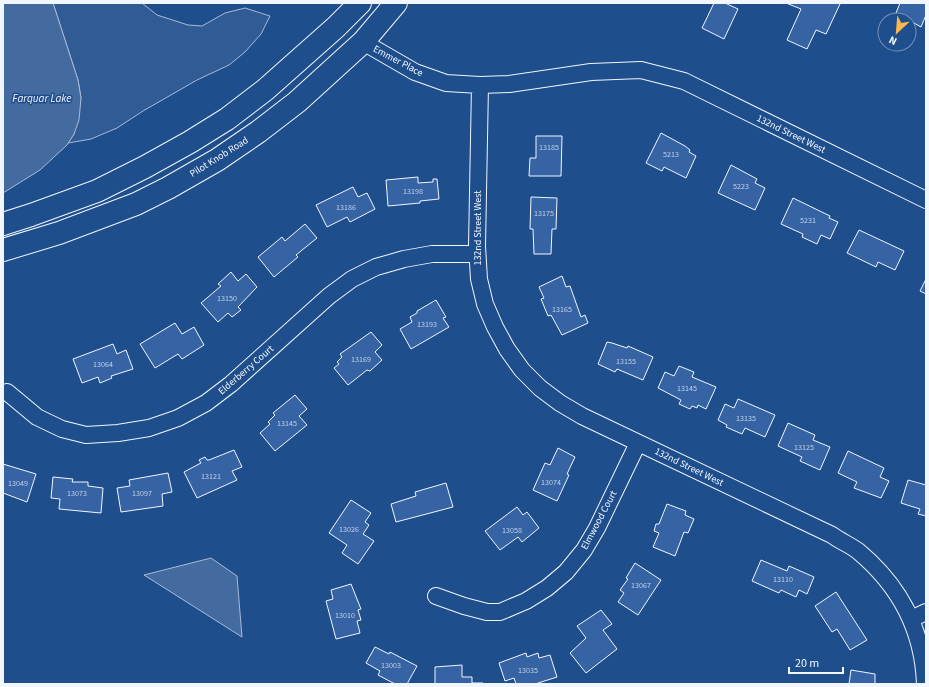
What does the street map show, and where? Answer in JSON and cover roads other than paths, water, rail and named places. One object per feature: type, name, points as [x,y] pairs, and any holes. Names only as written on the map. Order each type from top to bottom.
[{"type":"main road","points":[[3,224],[97,191],[190,142],[227,119],[265,90],[336,27],[360,3]]},
{"type":"main road","name":"Pilot Knob Road","points":[[3,250],[59,233],[136,204],[168,188],[217,160],[258,132],[297,102],[363,42],[396,3]]},
{"type":"main road","points":[[336,27],[363,42]]},
{"type":"street","name":"Emmer Place","points":[[363,42],[415,72],[446,83],[480,85]]},
{"type":"street","name":"132nd Street West","points":[[925,684],[922,653],[918,636],[911,619],[897,592],[878,570],[857,551],[832,535],[582,416],[560,403],[540,388],[522,370],[494,327],[485,304],[480,279],[477,254],[480,85],[509,84],[591,72],[641,70],[684,81],[926,200]]},
{"type":"street","name":"Elderberry Court","points":[[7,392],[37,417],[62,429],[86,435],[118,434],[149,428],[178,418],[206,403],[231,384],[329,296],[352,278],[376,267],[404,258],[432,254],[477,254]]},
{"type":"street","name":"Elmwood Court","points":[[436,596],[487,612],[500,612],[526,602],[547,588],[566,572],[584,550],[597,528],[638,443]]},
{"type":"street","points":[[911,619],[926,612]]},
{"type":"water","name":"Farquar Lake","points":[[3,3],[53,3],[78,80],[81,98],[79,120],[74,134],[67,145],[40,170],[3,193]]},
{"type":"water","points":[[211,558],[237,576],[242,637],[144,575]]}]
